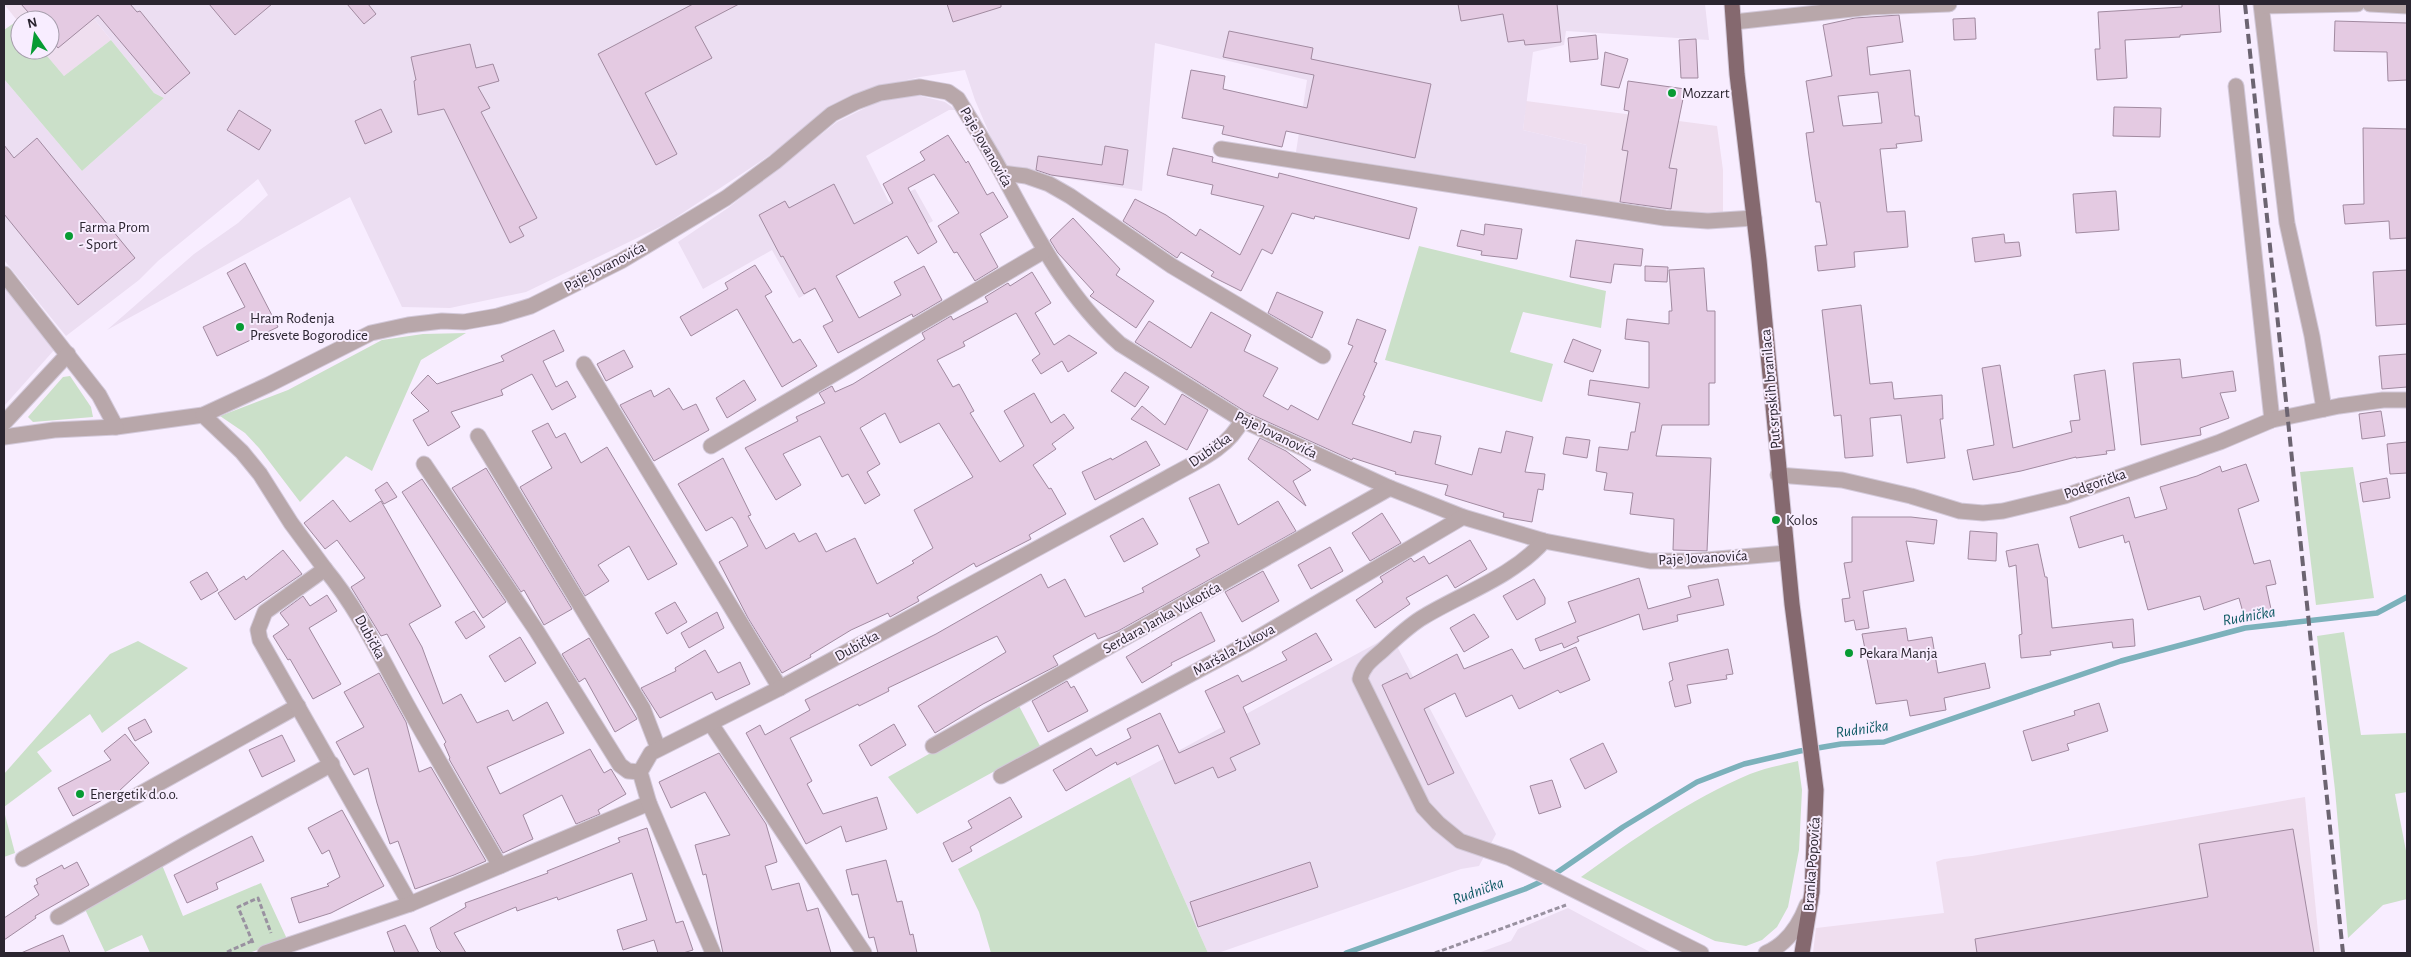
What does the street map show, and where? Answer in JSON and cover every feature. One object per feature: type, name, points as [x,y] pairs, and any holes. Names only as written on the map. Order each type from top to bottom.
[{"type":"main road","name":"Put srpskih branilaca","points":[[1732,4],[1737,74],[1754,218],[1786,553],[1813,774]]},
{"type":"main road","name":"Branka Popovića","points":[[1802,953],[1812,892],[1816,808],[1813,774]]},
{"type":"street","points":[[1734,22],[1871,7],[1949,4]]},
{"type":"street","points":[[2324,409],[2312,336],[2288,223],[2261,5],[2357,4]]},
{"type":"street","points":[[2370,4],[2407,6]]},
{"type":"street","points":[[2236,86],[2272,420]]},
{"type":"street","name":"Paje Jovanovića","points":[[4,437],[54,430],[155,423],[203,415],[268,385],[371,333],[408,324],[464,322],[498,316],[531,306],[621,260],[726,198],[775,162],[832,114],[880,92],[902,88],[932,88],[948,92],[958,99],[1002,173],[1044,251],[1087,311],[1120,344],[1242,420],[1390,488],[1463,517],[1544,541],[1650,561],[1695,561],[1786,553]]},
{"type":"street","points":[[1221,149],[1665,218],[1708,221],[1754,218]]},
{"type":"street","points":[[1002,173],[1026,176],[1049,184],[1070,196],[1172,266],[1323,356]]},
{"type":"street","points":[[711,446],[1044,251]]},
{"type":"street","points":[[4,274],[68,354],[98,395],[116,427]]},
{"type":"street","points":[[4,423],[68,354]]},
{"type":"street","points":[[584,364],[780,688]]},
{"type":"street","name":"Podgorička","points":[[1778,475],[1842,480],[1911,496],[1960,511],[1983,513],[2003,511],[2065,496],[2220,442],[2272,420],[2324,409],[2383,400],[2407,400]]},
{"type":"street","name":"Dubička","points":[[203,415],[242,452],[260,474],[291,523],[345,593],[500,866]]},
{"type":"street","name":"Dubička","points":[[640,772],[646,757],[658,748],[711,724],[780,688],[1211,453],[1230,440],[1242,420]]},
{"type":"street","points":[[478,436],[644,709],[658,748]]},
{"type":"street","points":[[424,464],[536,630],[620,766],[628,771],[640,772],[649,803],[714,953]]},
{"type":"street","name":"Serdara Janka Vukotića","points":[[933,746],[1390,488]]},
{"type":"street","name":"Maršala Žukova","points":[[1001,776],[1249,643],[1463,517]]},
{"type":"street","points":[[1544,541],[1520,563],[1472,592],[1425,616],[1404,630],[1362,669],[1360,679],[1423,807],[1438,823],[1460,841],[1510,858],[1578,898],[1701,953]]},
{"type":"street","points":[[325,568],[265,612],[258,630],[264,649],[332,764],[410,904]]},
{"type":"street","points":[[23,859],[298,706]]},
{"type":"street","points":[[711,724],[864,953]]},
{"type":"street","points":[[58,917],[332,764]]},
{"type":"street","points":[[266,953],[410,904],[649,803]]},
{"type":"street","points":[[1766,953],[1774,950],[1789,937],[1800,922],[1812,892]]},
{"type":"path","points":[[252,941],[238,907],[258,898],[273,932],[266,935]]},
{"type":"path","points":[[1435,953],[1578,898]]},
{"type":"path","points":[[227,952],[259,938]]},
{"type":"shaded area","points":[[4,4],[82,4],[111,40],[64,76],[50,60],[60,60],[60,10],[10,12]]},
{"type":"shaded area","points":[[82,4],[1705,4],[1709,40],[1566,31],[1564,45],[1533,52],[1523,130],[1587,145],[1581,197],[1296,152],[1307,80],[1155,43],[1142,191],[1004,168],[975,100],[965,70],[920,77],[876,87],[828,110],[770,155],[666,224],[526,292],[450,308],[402,307],[350,197],[107,330],[194,254],[238,223],[268,195],[258,179],[158,261],[139,280],[66,336],[4,260],[4,79],[82,171],[164,98],[154,93]]},
{"type":"shaded area","points":[[917,95],[945,102],[956,110],[949,110],[866,156],[889,202],[915,189],[933,221],[799,298],[772,250],[703,289],[678,242],[728,208],[837,122],[881,100]]},
{"type":"shaded area","points":[[1526,101],[1717,126],[1723,170],[1723,212],[1696,214],[1581,197],[1587,145],[1523,130]]},
{"type":"shaded area","points":[[4,285],[55,349],[4,406]]},
{"type":"shaded area","points":[[1390,633],[1496,834],[1479,866],[1461,869],[1218,953],[1208,953],[1130,777],[1377,643]]},
{"type":"shaded area","points":[[2305,797],[2320,953],[1813,953],[1816,928],[1944,913],[1936,862],[1944,859],[1972,856]]},
{"type":"shaded area","points":[[1568,908],[1652,953],[1478,953],[1511,941],[1518,929]]},
{"type":"green space","points":[[10,26],[10,60],[50,60],[64,76],[111,40],[154,93],[164,98],[82,171],[4,79],[4,30]]},
{"type":"green space","points":[[1419,246],[1606,291],[1601,328],[1523,312],[1510,352],[1553,364],[1542,402],[1385,360]]},
{"type":"green space","points":[[466,333],[421,360],[372,471],[346,456],[300,502],[259,448],[245,433],[220,416],[288,390],[382,340],[423,334]]},
{"type":"green space","points":[[70,376],[91,407],[93,417],[33,422],[28,417],[63,377]]},
{"type":"green space","points":[[2353,467],[2374,598],[2316,605],[2300,472]]},
{"type":"green space","points":[[2344,632],[2361,735],[2407,733],[2407,792],[2395,794],[2407,856],[2407,899],[2383,905],[2348,938],[2335,790],[2317,636]]},
{"type":"green space","points":[[138,641],[188,668],[102,733],[90,714],[37,752],[52,771],[4,807],[4,774],[110,654]]},
{"type":"green space","points":[[1018,704],[1040,746],[917,814],[888,777]]},
{"type":"green space","points":[[1798,761],[1802,790],[1799,850],[1788,907],[1777,927],[1762,940],[1746,946],[1715,941],[1581,877],[1642,834],[1727,784],[1768,768]]},
{"type":"green space","points":[[1130,777],[1208,953],[991,953],[979,912],[958,869]]},
{"type":"green space","points":[[4,811],[15,853],[4,857]]},
{"type":"green space","points":[[162,865],[183,916],[261,883],[287,939],[249,953],[150,953],[142,935],[105,952],[84,907]]},
{"type":"building","points":[[21,4],[130,4],[137,12],[140,11],[190,73],[165,94],[98,15],[60,46],[60,10],[26,10]]},
{"type":"building","points":[[209,4],[272,4],[235,35]]},
{"type":"building","points":[[347,4],[368,4],[376,14],[364,24]]},
{"type":"building","points":[[693,4],[739,4],[695,27],[712,58],[645,93],[677,154],[656,165],[598,54]]},
{"type":"building","points":[[947,4],[1001,4],[1001,7],[953,22]]},
{"type":"building","points":[[1458,4],[1557,4],[1561,42],[1525,45],[1524,40],[1508,42],[1503,14],[1461,21]]},
{"type":"building","points":[[2182,4],[2219,4],[2221,32],[2180,35],[2180,37],[2125,40],[2127,78],[2097,80],[2095,49],[2100,49],[2098,12],[2182,7]]},
{"type":"building","points":[[1899,15],[1903,42],[1867,47],[1870,75],[1910,70],[1915,116],[1919,116],[1922,141],[1896,144],[1897,148],[1880,149],[1887,212],[1905,211],[1908,247],[1854,252],[1855,267],[1818,271],[1815,246],[1827,245],[1820,202],[1816,202],[1806,133],[1814,132],[1806,81],[1832,76],[1823,25],[1855,18]],"holes":[[[1878,92],[1882,123],[1843,126],[1838,96]]]},
{"type":"building","points":[[1975,18],[1976,39],[1954,40],[1953,19]]},
{"type":"building","points":[[2335,21],[2407,23],[2407,80],[2388,81],[2387,52],[2334,51]]},
{"type":"building","points":[[1229,31],[1313,48],[1311,59],[1431,84],[1415,158],[1286,131],[1282,147],[1222,134],[1224,126],[1182,118],[1191,70],[1225,76],[1223,89],[1307,108],[1314,75],[1223,57]]},
{"type":"building","points":[[1596,35],[1598,59],[1570,62],[1568,38]]},
{"type":"building","points":[[1696,39],[1698,78],[1681,78],[1679,40]]},
{"type":"building","points":[[470,44],[476,68],[493,64],[499,81],[478,87],[490,108],[481,112],[537,218],[519,227],[524,236],[510,243],[444,109],[418,115],[414,81],[416,80],[411,57]]},
{"type":"building","points":[[1605,52],[1628,59],[1619,88],[1601,85]]},
{"type":"building","points":[[1628,81],[1685,89],[1669,168],[1677,169],[1671,209],[1620,202],[1628,151],[1622,150],[1629,111],[1624,110]]},
{"type":"building","points":[[2114,107],[2161,108],[2160,137],[2113,136]]},
{"type":"building","points":[[381,109],[392,132],[365,144],[355,121]]},
{"type":"building","points":[[239,110],[271,130],[259,150],[227,130]]},
{"type":"building","points":[[2363,128],[2407,129],[2407,238],[2390,239],[2389,221],[2345,224],[2343,205],[2364,204]]},
{"type":"building","points":[[948,135],[966,163],[968,161],[987,195],[993,192],[1008,217],[980,234],[998,267],[975,281],[957,252],[954,253],[938,226],[959,213],[934,174],[908,188],[937,242],[918,254],[907,236],[836,276],[859,318],[901,295],[894,282],[924,266],[942,300],[913,317],[912,314],[838,353],[823,326],[833,321],[815,288],[804,294],[783,256],[781,257],[759,215],[785,201],[789,208],[834,184],[854,224],[893,203],[883,184],[925,160],[920,152]]},
{"type":"building","name":"Farma Prom - Sport","points":[[37,138],[135,258],[78,305],[4,214],[4,145],[14,158]]},
{"type":"building","points":[[1105,146],[1128,150],[1123,185],[1051,175],[1036,170],[1038,156],[1102,165]]},
{"type":"building","points":[[1173,148],[1213,157],[1212,162],[1278,178],[1279,173],[1417,208],[1409,239],[1315,216],[1314,219],[1292,213],[1272,254],[1262,249],[1241,291],[1211,276],[1214,272],[1181,252],[1177,258],[1123,221],[1135,199],[1166,215],[1196,236],[1200,229],[1240,255],[1264,206],[1211,194],[1213,185],[1167,175]]},
{"type":"building","points":[[2116,191],[2119,230],[2076,233],[2073,194]]},
{"type":"building","points":[[1073,218],[1120,269],[1116,275],[1154,301],[1136,328],[1090,296],[1094,292],[1058,253],[1050,240]]},
{"type":"building","points":[[1485,224],[1522,229],[1517,259],[1481,255],[1482,251],[1457,246],[1461,230],[1484,235]]},
{"type":"building","points":[[2004,234],[2005,243],[2019,242],[2021,256],[1975,262],[1972,238]]},
{"type":"building","points":[[1576,240],[1643,249],[1641,266],[1614,264],[1611,283],[1570,277]]},
{"type":"building","name":"Hram Rođenja Presvete Bogorodice","points":[[245,263],[278,327],[217,356],[203,327],[245,307],[227,273]]},
{"type":"building","points":[[755,265],[772,292],[765,296],[793,343],[800,339],[817,366],[782,387],[737,309],[691,336],[680,317],[728,289],[725,283]]},
{"type":"building","points":[[1645,266],[1668,267],[1667,282],[1645,281]]},
{"type":"building","points":[[1704,268],[1707,311],[1715,311],[1715,383],[1709,383],[1709,425],[1662,425],[1656,456],[1711,458],[1707,551],[1673,550],[1674,519],[1630,514],[1633,493],[1604,490],[1607,473],[1596,471],[1599,447],[1628,450],[1631,432],[1635,432],[1640,403],[1588,395],[1590,380],[1649,388],[1649,342],[1625,339],[1627,319],[1669,324],[1669,311],[1672,311],[1669,270]]},
{"type":"building","points":[[2407,270],[2407,324],[2376,326],[2373,272]]},
{"type":"building","points":[[1032,272],[1051,303],[1035,313],[1054,345],[1069,335],[1097,353],[1068,372],[1062,361],[1041,374],[1032,360],[1040,354],[1016,313],[963,342],[965,346],[937,360],[953,387],[959,384],[974,411],[970,413],[1000,462],[1024,446],[1004,411],[1034,393],[1051,423],[1064,414],[1074,428],[1052,444],[1056,449],[1033,465],[1049,489],[1051,488],[1066,514],[1029,535],[1031,539],[976,567],[974,563],[917,597],[919,601],[890,617],[888,613],[851,630],[810,655],[811,657],[782,673],[748,618],[719,562],[748,546],[736,522],[732,517],[706,531],[678,484],[723,458],[751,515],[748,516],[766,549],[794,533],[799,542],[816,533],[826,552],[855,538],[877,584],[914,563],[912,561],[933,548],[914,510],[973,477],[939,423],[900,443],[885,413],[860,428],[880,464],[867,472],[880,495],[865,504],[848,474],[842,477],[820,436],[783,454],[801,485],[776,500],[745,448],[798,421],[796,417],[825,403],[819,393],[832,386],[835,392],[853,384],[925,339],[922,333],[951,316],[953,320],[988,302],[985,297],[1008,283],[1010,286]]},
{"type":"building","points":[[1277,292],[1323,312],[1312,338],[1268,313]]},
{"type":"building","points":[[1861,305],[1870,384],[1892,382],[1894,399],[1942,395],[1943,419],[1940,419],[1945,458],[1907,463],[1901,415],[1870,418],[1873,456],[1845,458],[1841,415],[1834,416],[1822,310]]},
{"type":"building","points":[[1211,312],[1251,335],[1244,351],[1278,368],[1263,396],[1288,410],[1291,405],[1318,420],[1353,346],[1348,344],[1357,319],[1386,330],[1374,362],[1377,363],[1352,424],[1411,443],[1414,431],[1441,436],[1435,464],[1472,475],[1479,448],[1501,453],[1506,431],[1533,437],[1525,472],[1545,474],[1543,490],[1538,489],[1532,522],[1503,517],[1504,513],[1445,495],[1448,485],[1395,474],[1396,472],[1353,458],[1352,460],[1246,412],[1135,342],[1149,321],[1191,348]]},
{"type":"building","points":[[554,330],[564,351],[543,361],[556,387],[567,381],[576,397],[552,410],[532,374],[501,390],[503,395],[451,412],[460,427],[428,446],[413,420],[429,411],[411,393],[428,375],[437,384],[504,361],[501,356]]},
{"type":"building","points":[[1573,339],[1601,350],[1593,372],[1564,362]]},
{"type":"building","points":[[624,350],[633,367],[606,381],[597,364]]},
{"type":"building","points":[[2407,354],[2407,387],[2382,389],[2379,356]]},
{"type":"building","points":[[2180,359],[2182,378],[2233,371],[2236,391],[2220,393],[2229,418],[2200,428],[2201,435],[2141,445],[2133,363]]},
{"type":"building","points":[[2000,365],[2013,448],[2072,432],[2070,421],[2080,420],[2074,375],[2105,370],[2115,450],[2106,451],[2107,454],[2076,457],[2021,471],[1973,480],[1967,450],[1994,445],[1982,368]]},
{"type":"building","points":[[1125,372],[1149,387],[1135,407],[1111,391]]},
{"type":"building","points":[[744,380],[756,400],[727,418],[716,398]]},
{"type":"building","points":[[669,388],[683,410],[696,404],[709,430],[654,461],[620,405],[651,390],[654,397]]},
{"type":"building","points":[[1182,394],[1208,410],[1187,450],[1131,419],[1142,406],[1165,425]]},
{"type":"building","points":[[2381,411],[2385,436],[2362,439],[2359,414]]},
{"type":"building","points":[[548,423],[556,438],[565,433],[581,463],[607,447],[677,564],[648,580],[629,546],[598,565],[609,581],[585,596],[520,487],[552,468],[532,431]]},
{"type":"building","points":[[1566,437],[1590,440],[1587,458],[1563,454]]},
{"type":"building","points":[[1260,438],[1286,451],[1311,470],[1293,481],[1306,506],[1248,459]]},
{"type":"building","points":[[1146,441],[1160,465],[1095,500],[1082,472],[1111,458],[1112,460]]},
{"type":"building","points":[[2407,442],[2407,473],[2390,474],[2387,444]]},
{"type":"building","points":[[2246,464],[2259,501],[2238,509],[2254,564],[2270,560],[2276,584],[2266,586],[2271,609],[2244,616],[2239,598],[2204,610],[2200,596],[2148,610],[2129,541],[2125,543],[2123,535],[2079,548],[2070,517],[2129,497],[2135,518],[2167,509],[2160,487],[2197,476],[2220,466],[2222,472]]},
{"type":"building","points":[[486,468],[572,609],[544,625],[524,590],[521,592],[452,488]]},
{"type":"building","points":[[2387,478],[2390,498],[2363,502],[2360,483]]},
{"type":"building","points":[[422,479],[506,602],[483,618],[402,492]]},
{"type":"building","points":[[387,482],[397,497],[384,504],[375,490]]},
{"type":"building","points":[[1219,484],[1238,525],[1278,501],[1296,531],[1118,631],[1098,639],[1095,633],[1053,656],[1058,665],[983,704],[935,733],[918,706],[1006,652],[997,636],[888,688],[889,691],[859,706],[858,704],[790,738],[812,781],[807,784],[823,814],[877,797],[887,829],[846,842],[841,826],[806,844],[746,733],[760,725],[765,735],[810,710],[805,700],[936,634],[1041,574],[1048,588],[1065,579],[1085,617],[1144,592],[1142,588],[1200,556],[1196,549],[1209,543],[1189,498]]},
{"type":"building","points":[[333,500],[350,522],[381,501],[441,606],[409,624],[422,647],[443,704],[461,694],[477,723],[508,710],[513,721],[547,702],[564,733],[487,767],[500,794],[590,749],[604,773],[611,769],[626,794],[598,810],[600,814],[576,824],[562,795],[523,815],[533,839],[503,853],[449,759],[444,744],[446,742],[387,634],[381,636],[351,587],[365,578],[337,540],[325,549],[304,523]]},
{"type":"building","points":[[1382,513],[1401,543],[1370,561],[1352,533]]},
{"type":"building","points":[[1852,517],[1911,517],[1937,520],[1934,544],[1906,541],[1914,581],[1863,591],[1869,628],[1856,630],[1854,620],[1845,622],[1842,599],[1850,598],[1844,563],[1852,562]]},
{"type":"building","points":[[1143,518],[1158,544],[1124,562],[1110,536]]},
{"type":"building","points":[[1970,531],[1997,533],[1996,561],[1968,559]]},
{"type":"building","points":[[1470,540],[1487,569],[1455,588],[1447,575],[1406,598],[1410,604],[1375,628],[1356,600],[1383,582],[1380,577],[1411,558],[1414,562],[1424,556],[1429,564]]},
{"type":"building","points":[[2038,544],[2045,577],[2047,577],[2052,628],[2133,619],[2135,646],[2113,648],[2112,642],[2050,651],[2051,655],[2021,658],[2019,635],[2022,634],[2016,565],[2009,567],[2006,551]]},
{"type":"building","points":[[1330,547],[1343,571],[1311,589],[1298,565]]},
{"type":"building","points":[[283,550],[302,574],[235,620],[218,593],[244,576],[246,580]]},
{"type":"building","points":[[1263,571],[1279,601],[1242,622],[1225,592]]},
{"type":"building","points":[[207,572],[218,590],[201,600],[190,582]]},
{"type":"building","points":[[1639,578],[1648,609],[1691,597],[1688,586],[1718,579],[1724,605],[1677,615],[1678,621],[1643,630],[1639,614],[1577,637],[1579,641],[1564,648],[1562,643],[1540,651],[1535,639],[1576,622],[1568,602]]},
{"type":"building","points":[[1534,579],[1545,598],[1545,604],[1517,620],[1503,596]]},
{"type":"building","points":[[327,595],[337,611],[309,628],[341,684],[313,699],[290,659],[288,660],[273,636],[289,625],[280,613],[303,596],[310,606]]},
{"type":"building","points":[[675,602],[687,622],[667,634],[655,613]]},
{"type":"building","points":[[474,611],[485,627],[466,639],[455,622]]},
{"type":"building","points":[[717,612],[724,628],[689,648],[681,633]]},
{"type":"building","points":[[1201,612],[1215,641],[1171,663],[1172,665],[1142,683],[1126,657]]},
{"type":"building","points":[[1474,614],[1489,637],[1464,652],[1450,628]]},
{"type":"building","points":[[1906,628],[1908,641],[1932,637],[1938,673],[1985,663],[1990,688],[1944,698],[1946,710],[1910,716],[1907,700],[1876,704],[1862,634]]},
{"type":"building","points":[[1316,633],[1332,660],[1243,707],[1260,744],[1230,758],[1236,770],[1218,778],[1213,767],[1175,784],[1158,745],[1117,765],[1116,762],[1066,791],[1053,770],[1091,748],[1096,756],[1131,738],[1127,729],[1160,713],[1179,753],[1225,732],[1205,691],[1238,675],[1242,682],[1287,660],[1282,652]]},
{"type":"building","points":[[520,637],[536,663],[505,682],[489,656]]},
{"type":"building","points":[[589,638],[637,719],[615,732],[585,678],[579,682],[562,654]]},
{"type":"building","points":[[1576,647],[1590,680],[1560,693],[1558,690],[1519,709],[1512,695],[1466,717],[1455,693],[1424,709],[1454,773],[1428,785],[1382,685],[1407,673],[1410,679],[1457,654],[1464,669],[1512,649],[1524,669]]},
{"type":"building","points":[[1728,649],[1733,674],[1726,675],[1727,679],[1687,685],[1691,703],[1675,707],[1669,682],[1673,680],[1669,663]]},
{"type":"building","points":[[705,650],[718,673],[740,662],[750,684],[716,700],[712,692],[660,718],[641,688],[676,671],[675,668]]},
{"type":"building","points":[[379,673],[406,722],[419,772],[431,767],[486,861],[415,889],[398,841],[390,844],[368,768],[354,775],[336,742],[364,727],[344,692]]},
{"type":"building","points":[[1067,681],[1071,688],[1074,686],[1088,711],[1048,732],[1032,701]]},
{"type":"building","points":[[2099,703],[2108,731],[2067,744],[2069,750],[2032,761],[2023,731],[2075,715],[2074,711]]},
{"type":"building","points":[[145,719],[152,732],[135,741],[128,728]]},
{"type":"building","points":[[894,724],[906,745],[871,766],[859,745]]},
{"type":"building","points":[[125,734],[149,763],[119,791],[73,816],[58,788],[111,760],[104,751]]},
{"type":"building","points":[[282,735],[295,761],[262,777],[249,750]]},
{"type":"building","points":[[1603,743],[1617,772],[1585,789],[1570,759]]},
{"type":"building","points":[[719,753],[766,824],[777,862],[765,866],[772,890],[799,883],[807,911],[818,908],[831,953],[723,953],[706,874],[703,875],[695,845],[730,835],[705,792],[671,808],[659,782]]},
{"type":"building","points":[[1552,780],[1561,807],[1539,814],[1530,786]]},
{"type":"building","points":[[1010,797],[1022,817],[970,847],[972,851],[952,862],[943,843],[972,828],[968,821]]},
{"type":"building","points":[[342,810],[384,886],[331,913],[299,923],[291,898],[329,886],[327,884],[340,877],[329,850],[322,854],[308,828]]},
{"type":"building","points":[[647,828],[676,923],[683,921],[693,950],[683,953],[658,953],[654,940],[623,950],[617,930],[647,920],[632,873],[558,900],[557,897],[517,911],[516,907],[454,933],[466,953],[442,953],[437,948],[430,928],[466,907],[465,903],[548,873],[547,871],[620,842],[618,838]]},
{"type":"building","points":[[2293,829],[2314,953],[1977,953],[1975,939],[2208,897],[2199,844]]},
{"type":"building","points":[[252,836],[264,861],[216,883],[218,889],[187,903],[174,875]]},
{"type":"building","points":[[886,860],[897,902],[902,901],[910,935],[913,934],[917,953],[878,953],[874,937],[869,938],[858,894],[852,895],[846,870]]},
{"type":"building","points":[[77,862],[89,885],[35,916],[36,918],[4,940],[4,918],[39,895],[34,886],[38,884],[36,879],[62,865],[64,869]]},
{"type":"building","points":[[1310,862],[1318,887],[1198,927],[1190,902]]},
{"type":"building","points":[[405,925],[419,953],[395,953],[387,932]]},
{"type":"building","points":[[63,935],[70,953],[21,953]]},
{"type":"waterway","name":"Rudnička","points":[[1346,953],[1525,889],[1549,878],[1623,827],[1697,782],[1744,764],[1841,744],[1884,742],[2121,661],[2245,628],[2377,613],[2407,597]]},
{"type":"railway","points":[[2245,4],[2343,953]]},
{"type":"place","name":"Mozzart","points":[[1672,93]]},
{"type":"place","name":"Farma Prom - Sport","points":[[69,236]]},
{"type":"place","name":"Hram Rođenja Presvete Bogorodice","points":[[240,327]]},
{"type":"place","name":"Kolos","points":[[1776,520]]},
{"type":"place","name":"Pekara Manja","points":[[1849,653]]},
{"type":"place","name":"Energetik d.o.o.","points":[[80,794]]}]
